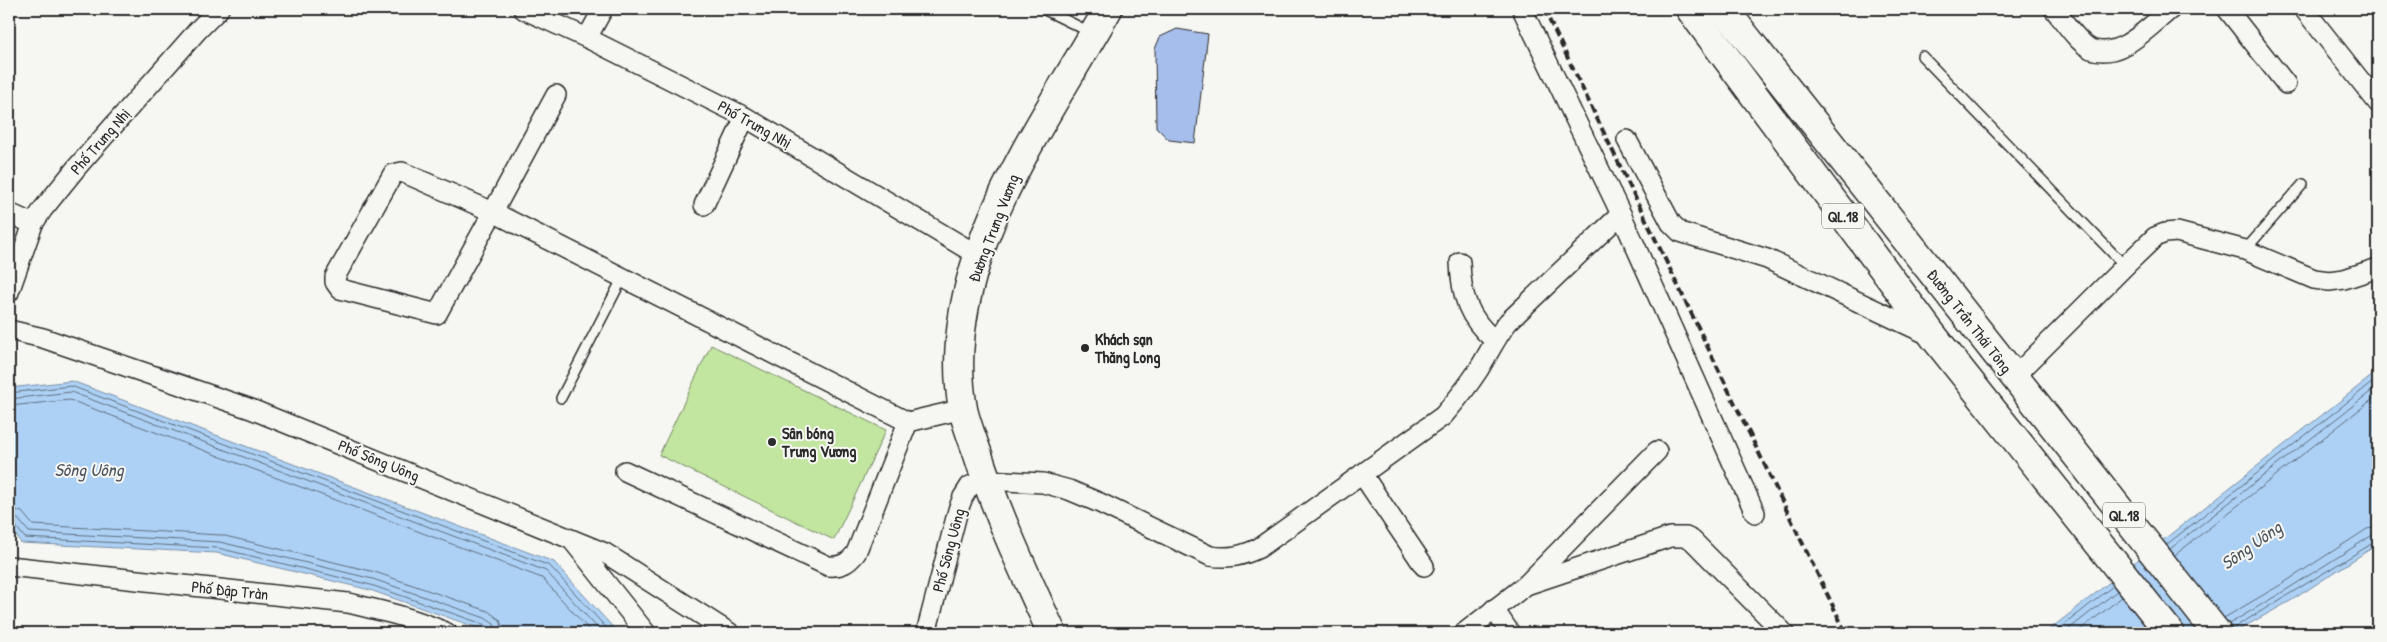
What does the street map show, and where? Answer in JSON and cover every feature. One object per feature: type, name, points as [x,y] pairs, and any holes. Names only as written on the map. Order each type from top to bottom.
[{"type":"main road","name":"Đường Trưng Vương","points":[[1052,633],[986,480],[963,409],[960,324],[979,256],[1013,172],[1108,9]]},
{"type":"main road","name":"QL.18","points":[[1690,9],[1934,337],[2170,633]]},
{"type":"main road","name":"Đường Trần Thái Tông","points":[[1724,9],[2217,633]]},
{"type":"street","name":"Phố Trưng Nhị","points":[[9,292],[33,224],[77,167],[198,30],[220,9]]},
{"type":"street","name":"Phố Trưng Nhị","points":[[523,9],[587,38],[745,117],[979,256]]},
{"type":"street","points":[[587,38],[603,9]]},
{"type":"street","points":[[1522,9],[1621,214],[1755,513]]},
{"type":"street","points":[[2054,9],[2074,34],[2090,48],[2108,51],[2125,45],[2171,9]]},
{"type":"street","points":[[2227,9],[2286,84]]},
{"type":"street","points":[[2304,9],[2377,99]]},
{"type":"street","points":[[556,95],[493,212],[437,314],[340,289],[337,286],[335,277],[394,174],[402,172],[493,212],[622,279],[908,422],[963,409]]},
{"type":"street","points":[[704,205],[745,117]]},
{"type":"street","points":[[1627,140],[1671,223],[1680,232],[1768,259],[1934,337]]},
{"type":"street","points":[[9,213],[33,224]]},
{"type":"street","points":[[986,480],[1043,483],[1069,490],[1210,556],[1227,558],[1245,555],[1259,548],[1443,416],[1464,392],[1480,368],[1494,340],[1525,304],[1621,214]]},
{"type":"street","points":[[2022,388],[2125,266],[2155,237],[2177,232],[2245,250],[2314,279],[2329,281],[2344,279],[2378,268]]},
{"type":"street","points":[[1460,262],[1461,288],[1470,312],[1483,331],[1494,340]]},
{"type":"street","name":"Phố Sông Uông","points":[[9,330],[43,338],[251,409],[605,553],[730,633]]},
{"type":"street","points":[[625,472],[828,566],[838,567],[848,563],[856,553],[908,422]]},
{"type":"street","points":[[1464,633],[1526,585],[1657,451]]},
{"type":"street","points":[[1362,474],[1424,566]]},
{"type":"street","name":"Phố Sông Uông","points":[[926,633],[963,497],[970,486],[986,480]]},
{"type":"street","points":[[1526,585],[1670,537],[1686,537],[1692,540],[1784,633]]},
{"type":"street","points":[[571,539],[646,633]]},
{"type":"street","name":"Phố Đập Tràn","points":[[9,566],[348,604],[389,612],[447,633]]},
{"type":"street","points":[[1494,609],[1510,633]]},
{"type":"lane","points":[[1043,9],[1094,34]]},
{"type":"lane","points":[[1922,56],[2125,266]]},
{"type":"lane","points":[[2245,250],[2303,184]]},
{"type":"lane","points":[[561,398],[622,279]]},
{"type":"green space","name":"Sân bóng Trưng Vương","points":[[711,345],[886,430],[834,540],[659,455]]},
{"type":"water","name":"Sông Uông","points":[[2378,371],[2378,544],[2292,600],[2233,633],[2045,633]]},
{"type":"water","name":"Sông Uông","points":[[72,381],[554,562],[618,633],[488,633],[370,590],[217,553],[21,543],[9,524],[9,388]]},
{"type":"building","points":[[1177,29],[1208,34],[1195,143],[1169,140],[1156,127],[1155,49],[1160,37]]},
{"type":"railway","points":[[1544,9],[1846,633]]},
{"type":"place","name":"Khách sạn Thăng Long","points":[[1085,348]]},
{"type":"place","name":"Sân bóng Trưng Vương","points":[[772,442]]}]
